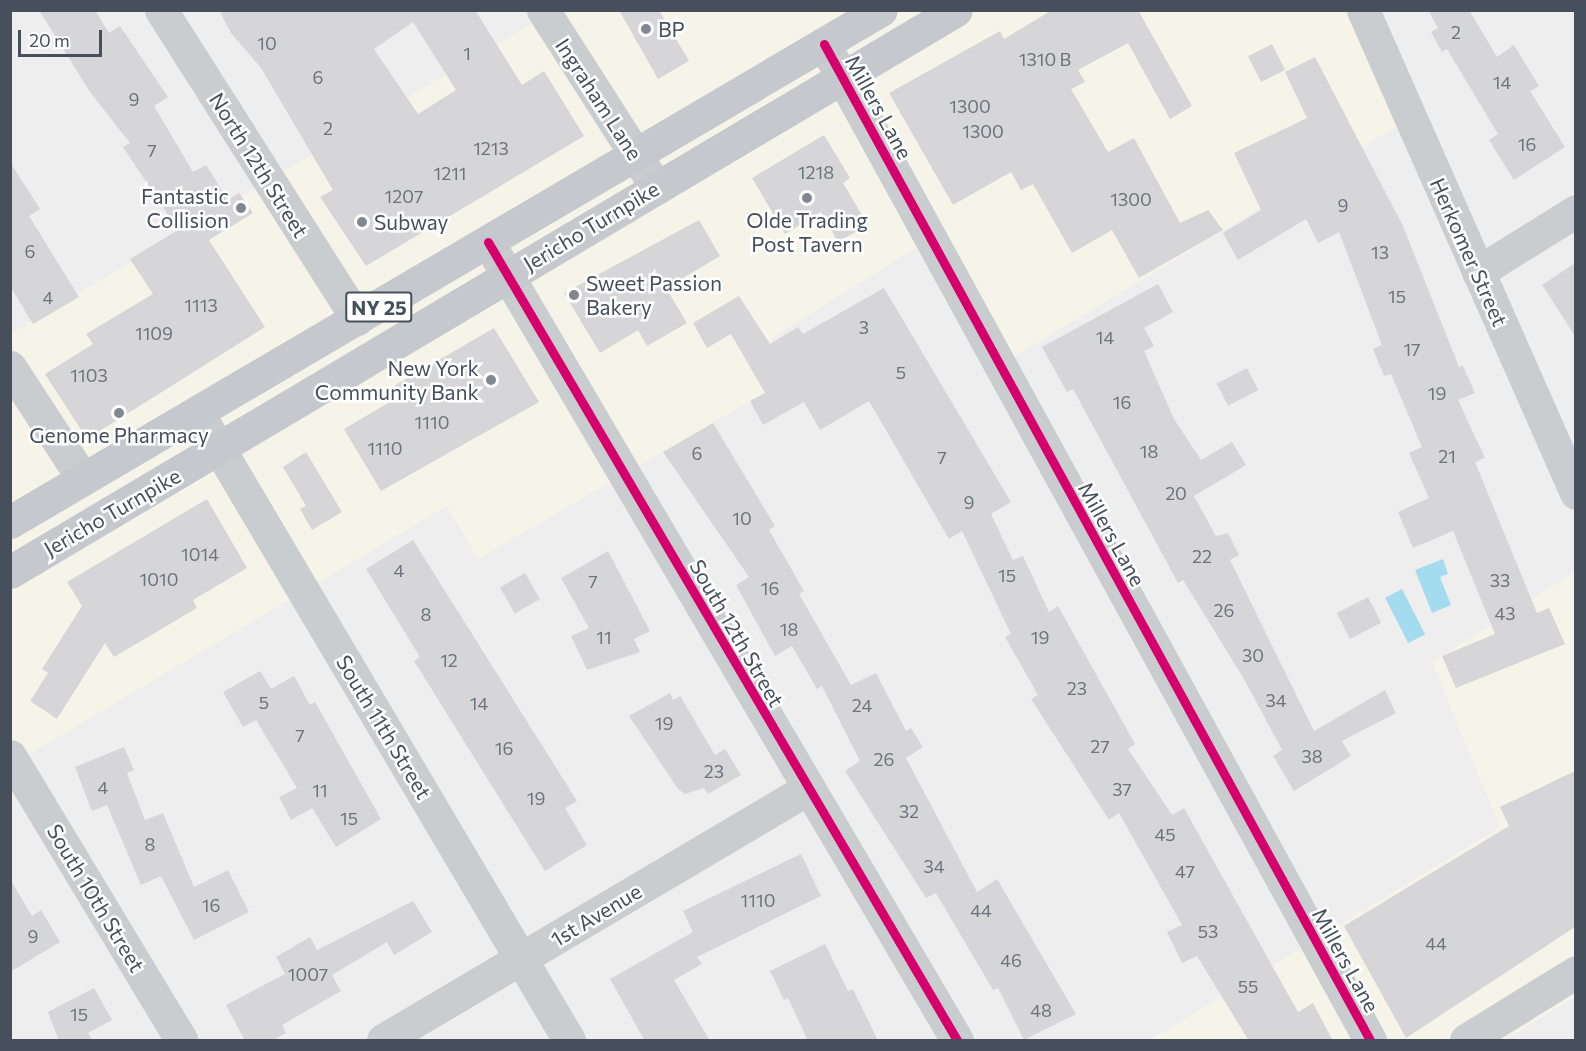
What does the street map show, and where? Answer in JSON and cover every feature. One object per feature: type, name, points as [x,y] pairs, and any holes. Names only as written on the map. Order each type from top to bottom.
[{"type":"main road","name":"Jericho Turnpike","points":[[10,522],[881,10]]},
{"type":"main road","name":"Jericho Turnpike","points":[[10,572],[219,450],[956,10]]},
{"type":"main road","points":[[294,404],[303,376],[359,340],[357,319]]},
{"type":"street","name":"North 12th Street","points":[[161,10],[357,319]]},
{"type":"street","name":"Ingraham Lane","points":[[543,10],[657,188]]},
{"type":"street","name":"Herkomer Street","points":[[1363,10],[1575,492]]},
{"type":"street","name":"Millers Lane","points":[[824,44],[1370,1041]]},
{"type":"street","points":[[1478,272],[1575,211]]},
{"type":"street","name":"South 12th Street","points":[[488,242],[957,1041]]},
{"type":"street","points":[[10,367],[83,479]]},
{"type":"street","name":"South 11th Street","points":[[198,413],[569,1041]]},
{"type":"street","name":"South 10th Street","points":[[10,756],[181,1041]]},
{"type":"street","name":"1st Avenue","points":[[383,1041],[808,789]]},
{"type":"street","points":[[1466,1041],[1575,972]]},
{"type":"shaded area","points":[[553,11],[1349,11],[1397,126],[989,372],[919,246],[770,339],[792,377],[478,559],[447,506],[11,765],[10,334]]},
{"type":"shaded area","points":[[1575,572],[1575,997],[1504,1040],[1150,1040],[1500,827],[1432,662]]},
{"type":"water","points":[[1443,559],[1448,574],[1440,577],[1451,605],[1432,613],[1415,570]]},
{"type":"water","points":[[1402,589],[1425,634],[1408,643],[1385,598]]},
{"type":"building","points":[[39,10],[95,10],[109,33],[120,26],[168,97],[154,106],[193,172],[206,165],[228,200],[239,193],[253,213],[209,240],[265,327],[87,439],[45,374],[93,344],[86,334],[153,294],[130,259],[178,230],[123,147],[130,143],[90,92]]},
{"type":"building","points":[[219,10],[475,10],[522,85],[544,71],[584,136],[366,266],[320,197],[333,190],[261,68],[231,33]],"holes":[[[413,22],[456,90],[418,114],[374,49]]]},
{"type":"building","points":[[619,10],[659,10],[689,61],[658,79]]},
{"type":"building","points":[[1052,10],[1138,10],[1192,106],[1170,119],[1128,43],[1078,70],[1085,82],[1071,89],[1108,152],[1134,138],[1180,223],[1208,210],[1223,230],[1139,278],[1112,230],[1072,253],[1033,184],[1021,190],[1011,172],[953,205],[889,93],[1000,31],[1004,39]]},
{"type":"building","points":[[1428,10],[1469,10],[1497,57],[1514,45],[1539,86],[1530,91],[1565,147],[1514,180],[1489,140],[1498,134],[1447,49],[1442,52],[1431,32],[1438,28]]},
{"type":"building","points":[[1272,44],[1285,70],[1261,82],[1248,56]]},
{"type":"building","points":[[1315,57],[1403,226],[1459,367],[1463,366],[1475,393],[1458,400],[1485,458],[1475,462],[1537,613],[1549,608],[1565,644],[1456,688],[1442,656],[1495,634],[1453,531],[1413,548],[1398,512],[1429,498],[1409,453],[1422,447],[1391,374],[1384,376],[1373,349],[1382,345],[1339,232],[1318,243],[1306,219],[1238,260],[1223,233],[1261,210],[1234,153],[1307,118],[1285,72]]},
{"type":"building","name":"Olde Trading Post Tavern","points":[[824,135],[850,178],[843,183],[868,225],[838,242],[821,212],[785,234],[752,178]]},
{"type":"building","points":[[10,162],[40,209],[29,216],[79,297],[33,324],[10,286]]},
{"type":"building","points":[[699,220],[720,256],[666,288],[687,323],[647,346],[638,330],[600,353],[564,293]]},
{"type":"building","points":[[1575,263],[1575,336],[1542,285]]},
{"type":"building","points":[[1158,284],[1173,312],[1144,328],[1154,346],[1144,351],[1174,419],[1201,460],[1232,442],[1246,465],[1194,496],[1216,536],[1228,533],[1239,555],[1230,560],[1314,731],[1385,690],[1396,713],[1342,741],[1351,756],[1294,791],[1273,756],[1282,750],[1244,679],[1183,580],[1178,583],[1073,389],[1067,392],[1042,347]]},
{"type":"building","points":[[884,288],[1011,502],[991,514],[1013,560],[1023,556],[1049,612],[1058,606],[1135,744],[1128,749],[1172,815],[1184,808],[1298,1012],[1313,1003],[1333,1041],[1249,1041],[1197,956],[1182,963],[1167,932],[1182,925],[1119,813],[1109,820],[1031,699],[1038,695],[1005,637],[1011,634],[962,531],[949,539],[869,401],[820,430],[804,402],[763,425],[750,401],[765,393],[731,334],[707,348],[693,323],[739,296],[770,344],[798,327],[803,334]]},
{"type":"building","points":[[494,328],[539,402],[381,491],[344,429],[388,403],[382,393]]},
{"type":"building","points":[[1247,368],[1258,390],[1228,406],[1217,383]]},
{"type":"building","points":[[713,423],[775,526],[769,530],[804,591],[799,594],[851,685],[876,673],[906,731],[911,728],[923,747],[906,758],[977,892],[997,879],[1076,1014],[1024,1040],[998,988],[993,990],[936,893],[926,898],[845,771],[860,761],[822,686],[817,689],[792,646],[775,656],[736,585],[749,577],[663,452]]},
{"type":"building","points":[[306,452],[342,512],[312,530],[300,509],[306,506],[283,467]]},
{"type":"building","points":[[207,499],[247,568],[193,600],[197,608],[114,657],[105,643],[57,719],[30,701],[48,673],[42,669],[82,606],[67,582]]},
{"type":"building","points":[[413,540],[577,801],[565,808],[587,845],[545,871],[414,661],[420,657],[366,569]]},
{"type":"building","points":[[608,551],[650,631],[634,639],[640,652],[587,670],[571,636],[589,628],[561,578]]},
{"type":"building","points":[[525,573],[540,599],[515,613],[500,588]]},
{"type":"building","points":[[1368,597],[1381,623],[1350,639],[1337,613]]},
{"type":"building","points":[[260,671],[271,689],[294,676],[310,705],[315,702],[381,819],[336,847],[312,808],[291,820],[279,797],[297,788],[256,720],[243,727],[223,692]]},
{"type":"building","points":[[670,693],[673,700],[680,696],[715,755],[725,749],[741,775],[708,794],[704,788],[685,794],[678,789],[629,716]]},
{"type":"building","points":[[124,747],[134,770],[127,773],[145,820],[163,813],[194,887],[228,870],[249,912],[194,940],[161,876],[141,885],[107,805],[92,811],[75,767]]},
{"type":"building","points":[[1575,771],[1575,927],[1406,1038],[1344,926],[1509,826],[1500,807]]},
{"type":"building","points":[[801,854],[821,896],[697,957],[702,964],[674,980],[710,1041],[645,1041],[610,979],[693,932],[683,911]]},
{"type":"building","points":[[10,879],[32,916],[41,910],[60,942],[10,972]]},
{"type":"building","points":[[413,901],[432,932],[394,955],[387,942],[332,975],[341,991],[282,1025],[286,1033],[271,1041],[245,1041],[226,1005],[285,974],[276,957],[310,937],[317,950]]},
{"type":"building","points":[[825,944],[848,991],[853,989],[878,1041],[808,1041],[788,998],[784,1000],[770,971]]},
{"type":"building","points":[[94,988],[112,1020],[88,1033],[93,1041],[59,1041],[48,1012]]},
{"type":"cycle path","points":[[824,44],[1370,1040]]},
{"type":"cycle path","points":[[488,242],[957,1040]]},
{"type":"place","name":"BP","points":[[646,29]]},
{"type":"place","name":"Olde Trading Post Tavern","points":[[807,198]]},
{"type":"place","name":"Fantastic Collision","points":[[241,208]]},
{"type":"place","name":"Subway","points":[[362,222]]},
{"type":"place","name":"Sweet Passion Bakery","points":[[574,295]]},
{"type":"place","name":"New York Community Bank","points":[[491,380]]},
{"type":"place","name":"Genome Pharmacy","points":[[119,413]]}]
